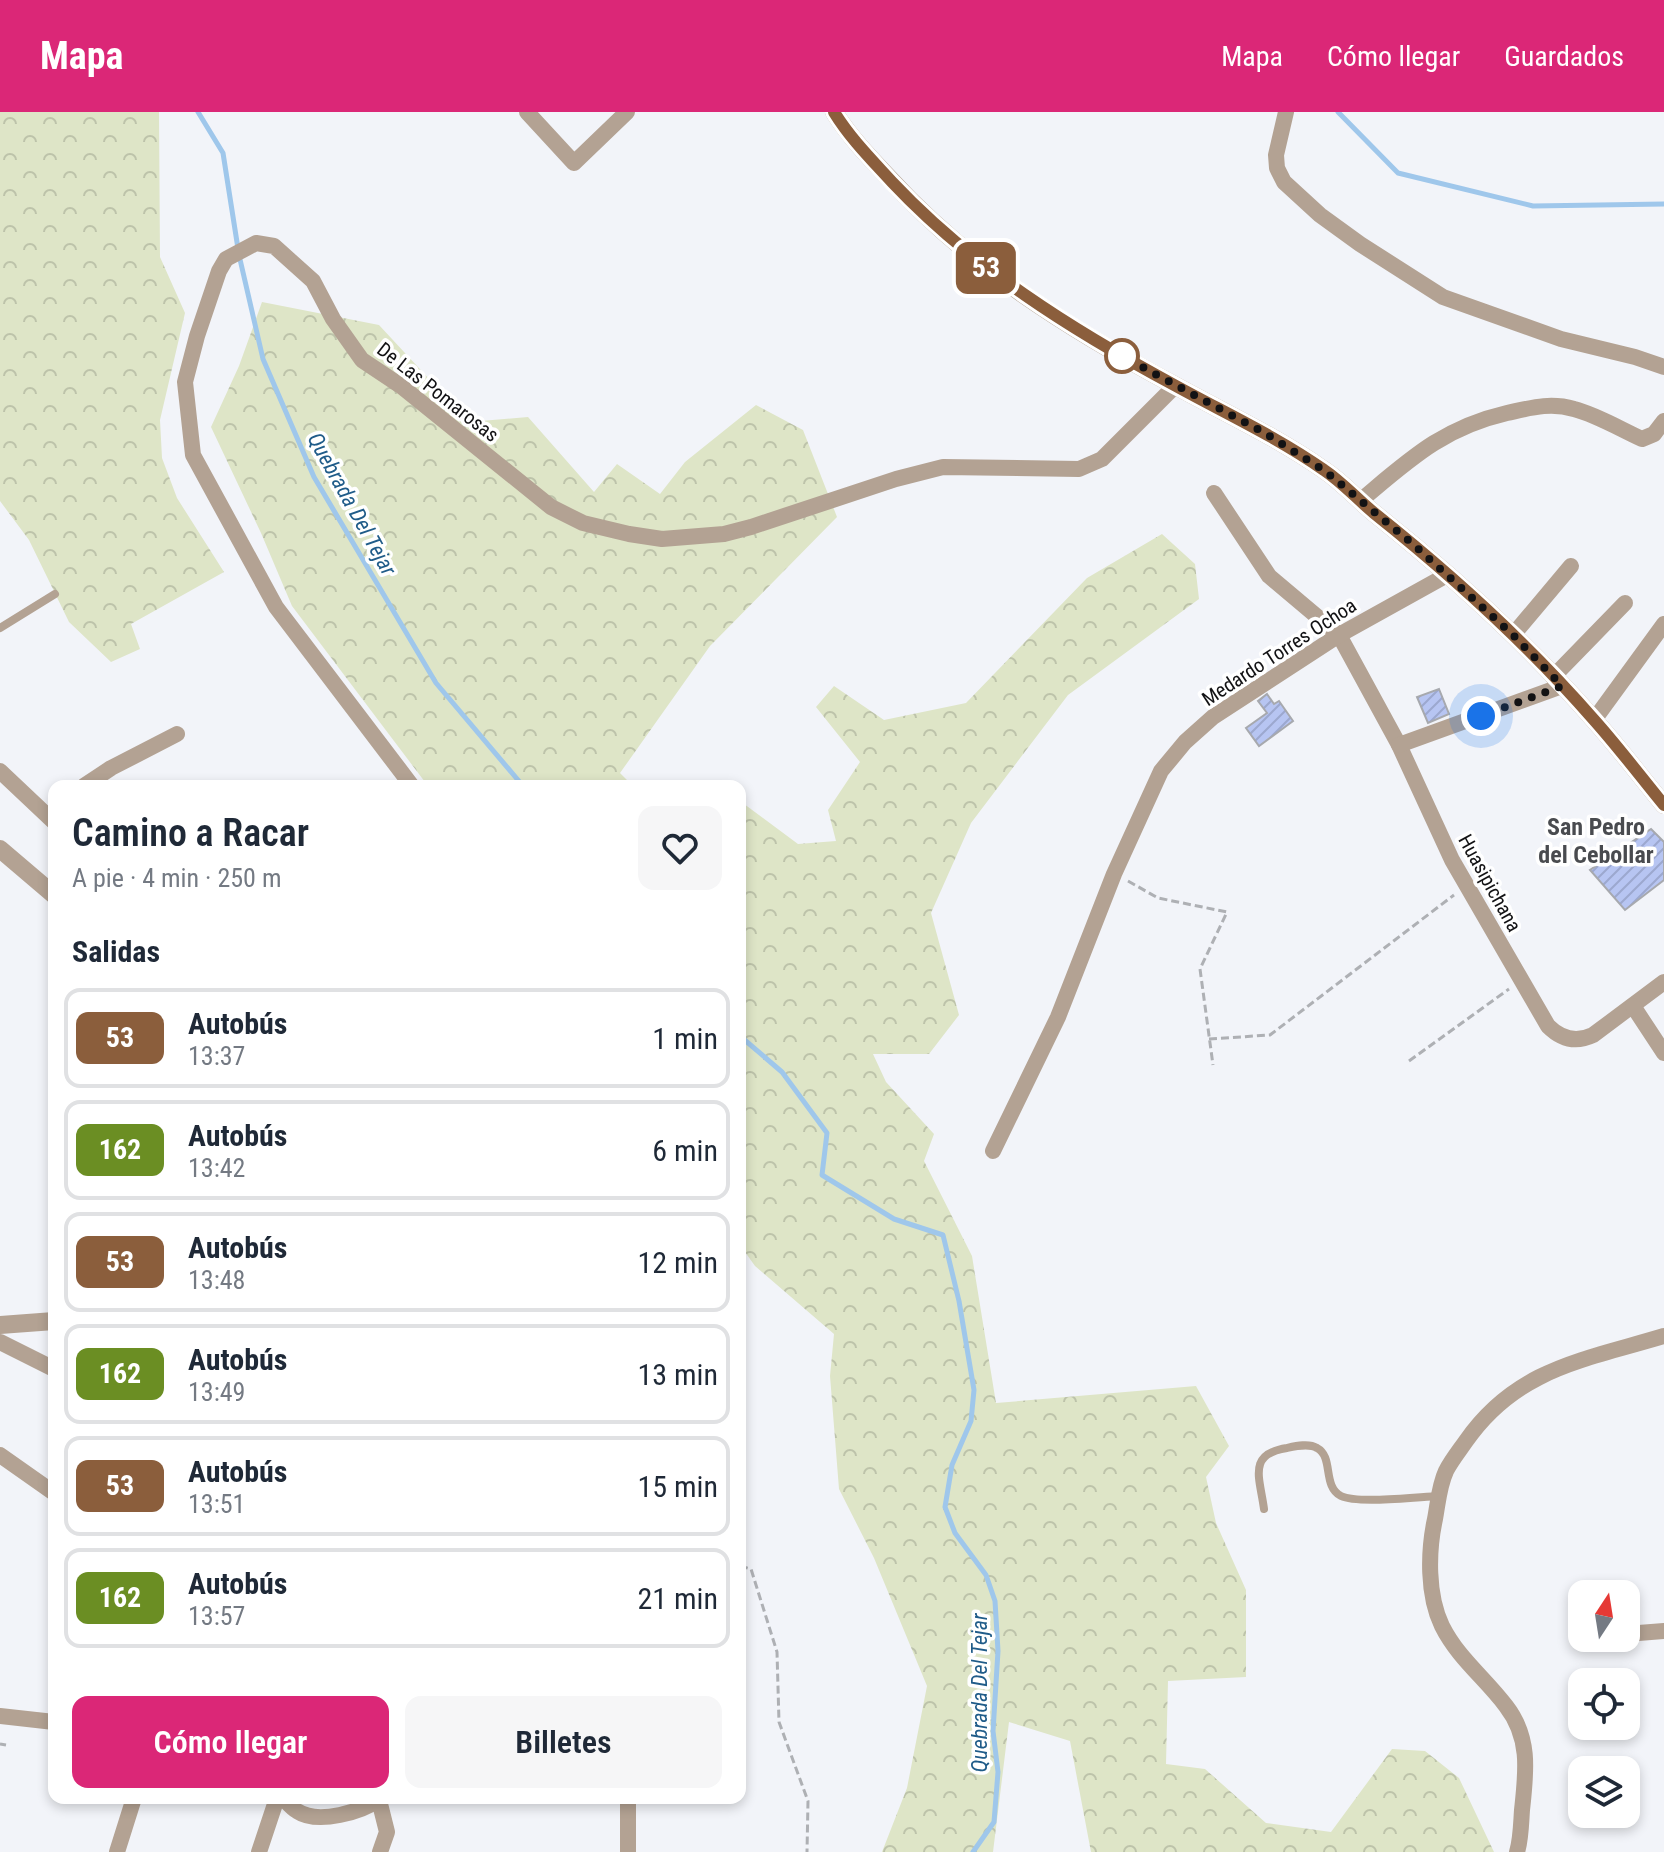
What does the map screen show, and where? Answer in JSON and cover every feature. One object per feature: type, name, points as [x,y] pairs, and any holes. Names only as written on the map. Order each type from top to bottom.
[{"type":"street","points":[[527,112],[572,163],[627,112]]},
{"type":"street","points":[[834,112],[857,145],[960,248],[1093,340],[1263,432],[1325,471],[1414,545],[1513,635],[1594,720],[1664,805]]},
{"type":"street","points":[[1286,112],[1276,155],[1277,168],[1284,182],[1320,215],[1360,244],[1443,297],[1561,339],[1664,367]]},
{"type":"street","name":"De Las Pomarosas","points":[[407,780],[276,607],[193,455],[185,382],[203,315],[226,259],[256,243],[274,246],[313,281],[333,319],[362,360],[401,386],[551,507],[583,523],[629,534],[662,539],[724,534],[943,467],[1079,469],[1102,459],[1175,386]]},
{"type":"street","points":[[1360,501],[1402,463],[1456,429],[1489,417],[1533,406],[1553,405],[1576,409],[1642,439],[1654,434],[1664,421]]},
{"type":"street","points":[[1214,493],[1269,576],[1339,635]]},
{"type":"street","points":[[1513,635],[1571,566]]},
{"type":"street","name":"Medardo Torres Ochoa","points":[[993,1151],[1058,1017],[1114,874],[1161,771],[1185,742],[1213,717],[1339,635],[1447,575]]},
{"type":"street","points":[[1399,745],[1558,682],[1625,603]]},
{"type":"street","points":[[1594,720],[1664,624]]},
{"type":"street","name":"Huasipichana","points":[[1339,635],[1399,745],[1452,860],[1548,1026],[1568,1039],[1577,1040],[1593,1035],[1664,982]]},
{"type":"street","points":[[93,780],[177,734]]},
{"type":"street","points":[[0,771],[48,811]]},
{"type":"street","points":[[0,849],[48,890]]},
{"type":"street","points":[[1633,1006],[1664,1053]]},
{"type":"street","points":[[0,1325],[48,1321]]},
{"type":"street","points":[[1518,1851],[1526,1767],[1523,1740],[1512,1714],[1454,1647],[1441,1624],[1434,1594],[1431,1558],[1445,1473],[1476,1428],[1510,1394],[1535,1378],[1556,1368],[1664,1336]]},
{"type":"street","points":[[0,1342],[48,1366]]},
{"type":"street","points":[[0,1455],[48,1489]]},
{"type":"street","points":[[1640,1633],[1664,1631]]},
{"type":"street","points":[[0,1716],[48,1721]]},
{"type":"street","points":[[117,1852],[132,1804]]},
{"type":"street","points":[[259,1852],[278,1804]]},
{"type":"street","points":[[287,1804],[298,1813],[326,1816],[355,1812],[370,1804]]},
{"type":"street","points":[[380,1852],[387,1832],[381,1804]]},
{"type":"street","points":[[628,1804],[628,1852]]},
{"type":"lane","points":[[0,628],[55,594]]},
{"type":"lane","points":[[1264,1509],[1258,1466],[1264,1456],[1274,1450],[1302,1445],[1316,1447],[1324,1454],[1332,1488],[1340,1495],[1356,1499],[1440,1496]]},
{"type":"path","points":[[1114,874],[1158,898],[1227,912],[1200,969],[1213,1065]]},
{"type":"path","points":[[1209,1039],[1270,1035],[1467,885]]},
{"type":"path","points":[[1409,1061],[1521,979]]},
{"type":"path","points":[[746,1568],[751,1569],[777,1652],[779,1722],[808,1801],[807,1852]]},
{"type":"path","points":[[0,1744],[6,1745]]},
{"type":"green space","points":[[0,112],[159,112],[160,257],[185,313],[160,420],[162,458],[177,498],[224,572],[131,624],[140,649],[111,662],[69,622],[29,540],[0,501]]},
{"type":"green space","points":[[262,302],[379,325],[469,422],[528,417],[594,492],[617,464],[660,494],[685,462],[756,405],[803,430],[837,517],[710,646],[620,773],[627,780],[423,780],[292,606],[211,427],[239,366]]},
{"type":"green space","points":[[1162,534],[1195,564],[1199,599],[1068,695],[971,823],[931,913],[959,1015],[929,1054],[873,1054],[886,1082],[934,1134],[924,1161],[972,1256],[996,1403],[1196,1386],[1229,1446],[1206,1477],[1216,1523],[1246,1590],[1246,1677],[1168,1681],[1166,1764],[1205,1769],[1266,1823],[1331,1832],[1392,1749],[1425,1751],[1459,1778],[1494,1852],[1091,1852],[1070,1741],[1009,1722],[993,1852],[882,1852],[907,1788],[927,1686],[874,1558],[839,1489],[830,1376],[834,1334],[755,1266],[746,1253],[746,805],[798,844],[836,841],[828,810],[860,762],[816,707],[834,686],[884,720],[966,703],[1087,578]]},
{"type":"building","points":[[1439,689],[1449,714],[1428,723],[1417,697]]},
{"type":"building","points":[[1267,694],[1274,704],[1279,701],[1293,721],[1259,746],[1246,728],[1267,713],[1258,701]]},
{"type":"building","points":[[1651,829],[1664,842],[1664,880],[1625,910],[1590,870]]},
{"type":"waterway","name":"Quebrada Del Tejar","points":[[198,112],[223,153],[239,255],[263,359],[314,477],[436,683],[518,780]]},
{"type":"waterway","points":[[1338,112],[1398,173],[1533,206],[1664,204]]},
{"type":"waterway","name":"Quebrada Del Tejar","points":[[746,1041],[782,1072],[827,1133],[822,1175],[894,1219],[943,1235],[959,1301],[974,1390],[971,1421],[952,1465],[945,1507],[955,1533],[986,1575],[995,1601],[998,1651],[993,1731],[998,1772],[994,1822],[973,1852]]},
{"type":"bus line","name":"53","points":[[834,112],[848,134],[907,198],[960,248],[1019,292],[1093,340],[1263,432],[1325,471],[1414,545],[1513,635],[1594,720],[1664,805]]},
{"type":"district","name":"San Pedro del Cebollar","points":[[1596,841]]},
{"type":"route","points":[[1122,356],[1263,432],[1325,471],[1414,545],[1513,635],[1562,686],[1481,716]]}]
